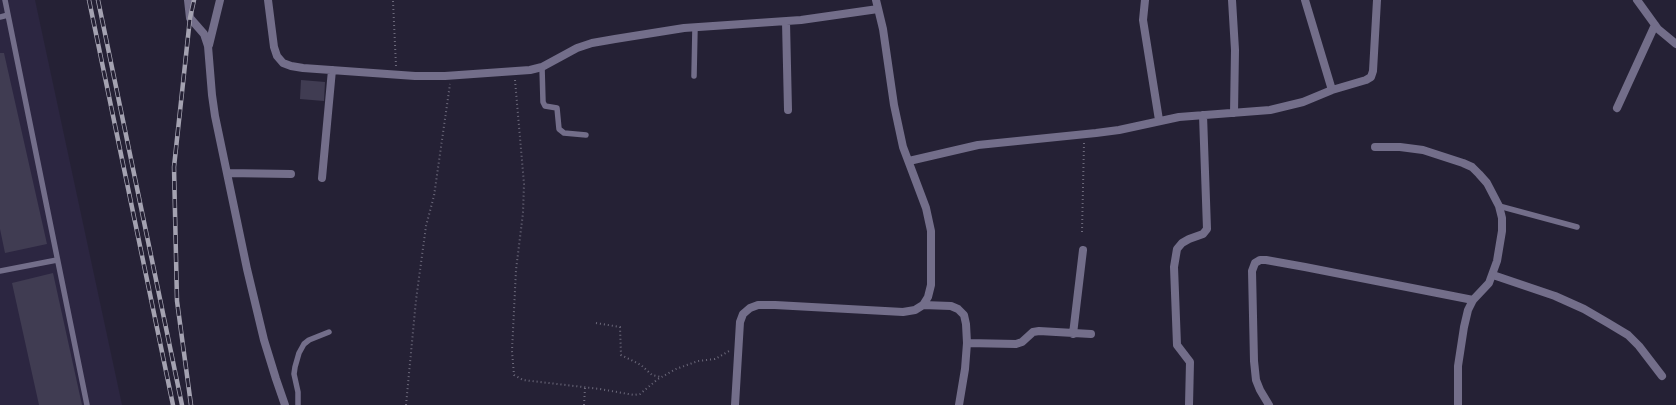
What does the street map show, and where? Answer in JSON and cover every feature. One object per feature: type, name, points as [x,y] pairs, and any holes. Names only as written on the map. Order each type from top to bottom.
[{"type":"street","points":[[188,0],[190,18],[204,34],[208,46],[212,95],[247,269],[264,340],[285,405]]},
{"type":"street","points":[[208,46],[220,0]]},
{"type":"street","points":[[268,0],[274,47],[277,56],[283,63],[291,66],[397,75],[451,75],[514,71],[542,67],[577,48],[592,43],[695,28],[786,22],[878,9]]},
{"type":"street","points":[[735,405],[740,322],[743,314],[750,308],[758,305],[775,305],[903,312],[915,310],[923,305],[928,297],[931,285],[931,231],[926,208],[903,147],[894,105],[883,29],[876,0]]},
{"type":"street","points":[[1145,0],[1143,20],[1159,120]]},
{"type":"street","points":[[1232,0],[1235,50],[1234,113]]},
{"type":"street","points":[[1305,0],[1332,90]]},
{"type":"street","points":[[909,161],[978,145],[1119,130],[1179,116],[1234,113],[1282,108],[1304,102],[1332,90],[1366,80],[1371,77],[1373,71],[1377,0]]},
{"type":"street","points":[[1637,0],[1658,30],[1676,44]]},
{"type":"street","points":[[786,22],[788,110]]},
{"type":"street","points":[[1617,108],[1655,25]]},
{"type":"street","points":[[322,178],[332,70]]},
{"type":"street","points":[[1189,405],[1190,362],[1177,345],[1174,256],[1182,243],[1203,234],[1207,229],[1203,115]]},
{"type":"street","points":[[1375,147],[1424,150],[1451,158],[1467,165],[1480,174],[1487,183],[1499,206],[1502,218],[1502,231],[1497,261],[1493,275],[1485,289],[1473,300],[1468,310],[1460,345],[1458,405]]},
{"type":"street","points":[[227,173],[290,174]]},
{"type":"street","points":[[1073,334],[1083,250]]},
{"type":"street","points":[[1269,405],[1256,380],[1254,361],[1252,271],[1255,263],[1260,260],[1305,267],[1473,300]]},
{"type":"street","points":[[1493,275],[1555,296],[1584,309],[1608,323],[1628,335],[1639,346],[1662,376]]},
{"type":"street","points":[[923,305],[951,306],[958,309],[964,315],[967,343],[965,369],[959,405]]},
{"type":"street","points":[[967,343],[1016,344],[1022,342],[1033,332],[1038,331],[1091,334]]},
{"type":"lane","points":[[5,0],[87,405]]},
{"type":"lane","points":[[0,17],[8,15]]},
{"type":"lane","points":[[694,76],[695,28]]},
{"type":"lane","points":[[542,67],[543,102],[545,106],[557,108],[559,129],[569,134],[586,135]]},
{"type":"lane","points":[[1499,206],[1577,227]]},
{"type":"lane","points":[[0,271],[57,260]]},
{"type":"lane","points":[[298,405],[298,392],[294,374],[299,353],[304,344],[309,340],[329,332]]},
{"type":"path","points":[[393,1],[397,75]]},
{"type":"path","points":[[514,71],[524,192],[516,270],[512,351],[512,370],[514,375],[523,380],[634,395],[644,391],[661,377],[687,364],[715,359],[738,344]]},
{"type":"path","points":[[406,405],[416,300],[426,226],[434,196],[451,75]]},
{"type":"path","points":[[1082,232],[1084,134]]},
{"type":"path","points":[[596,323],[620,327],[621,354],[640,365],[652,375],[661,377]]},
{"type":"path","points":[[584,405],[585,388]]},
{"type":"shaded area","points":[[0,0],[35,0],[122,405],[0,405]]},
{"type":"building","points":[[0,53],[4,53],[47,244],[5,253],[0,229]]},
{"type":"building","points":[[301,80],[325,82],[324,101],[300,99]]},
{"type":"building","points":[[53,273],[82,405],[39,405],[12,283]]},
{"type":"railway","points":[[89,0],[173,405]]},
{"type":"railway","points":[[98,0],[182,405]]},
{"type":"railway","points":[[191,405],[177,301],[174,167],[190,18],[194,0]]}]
